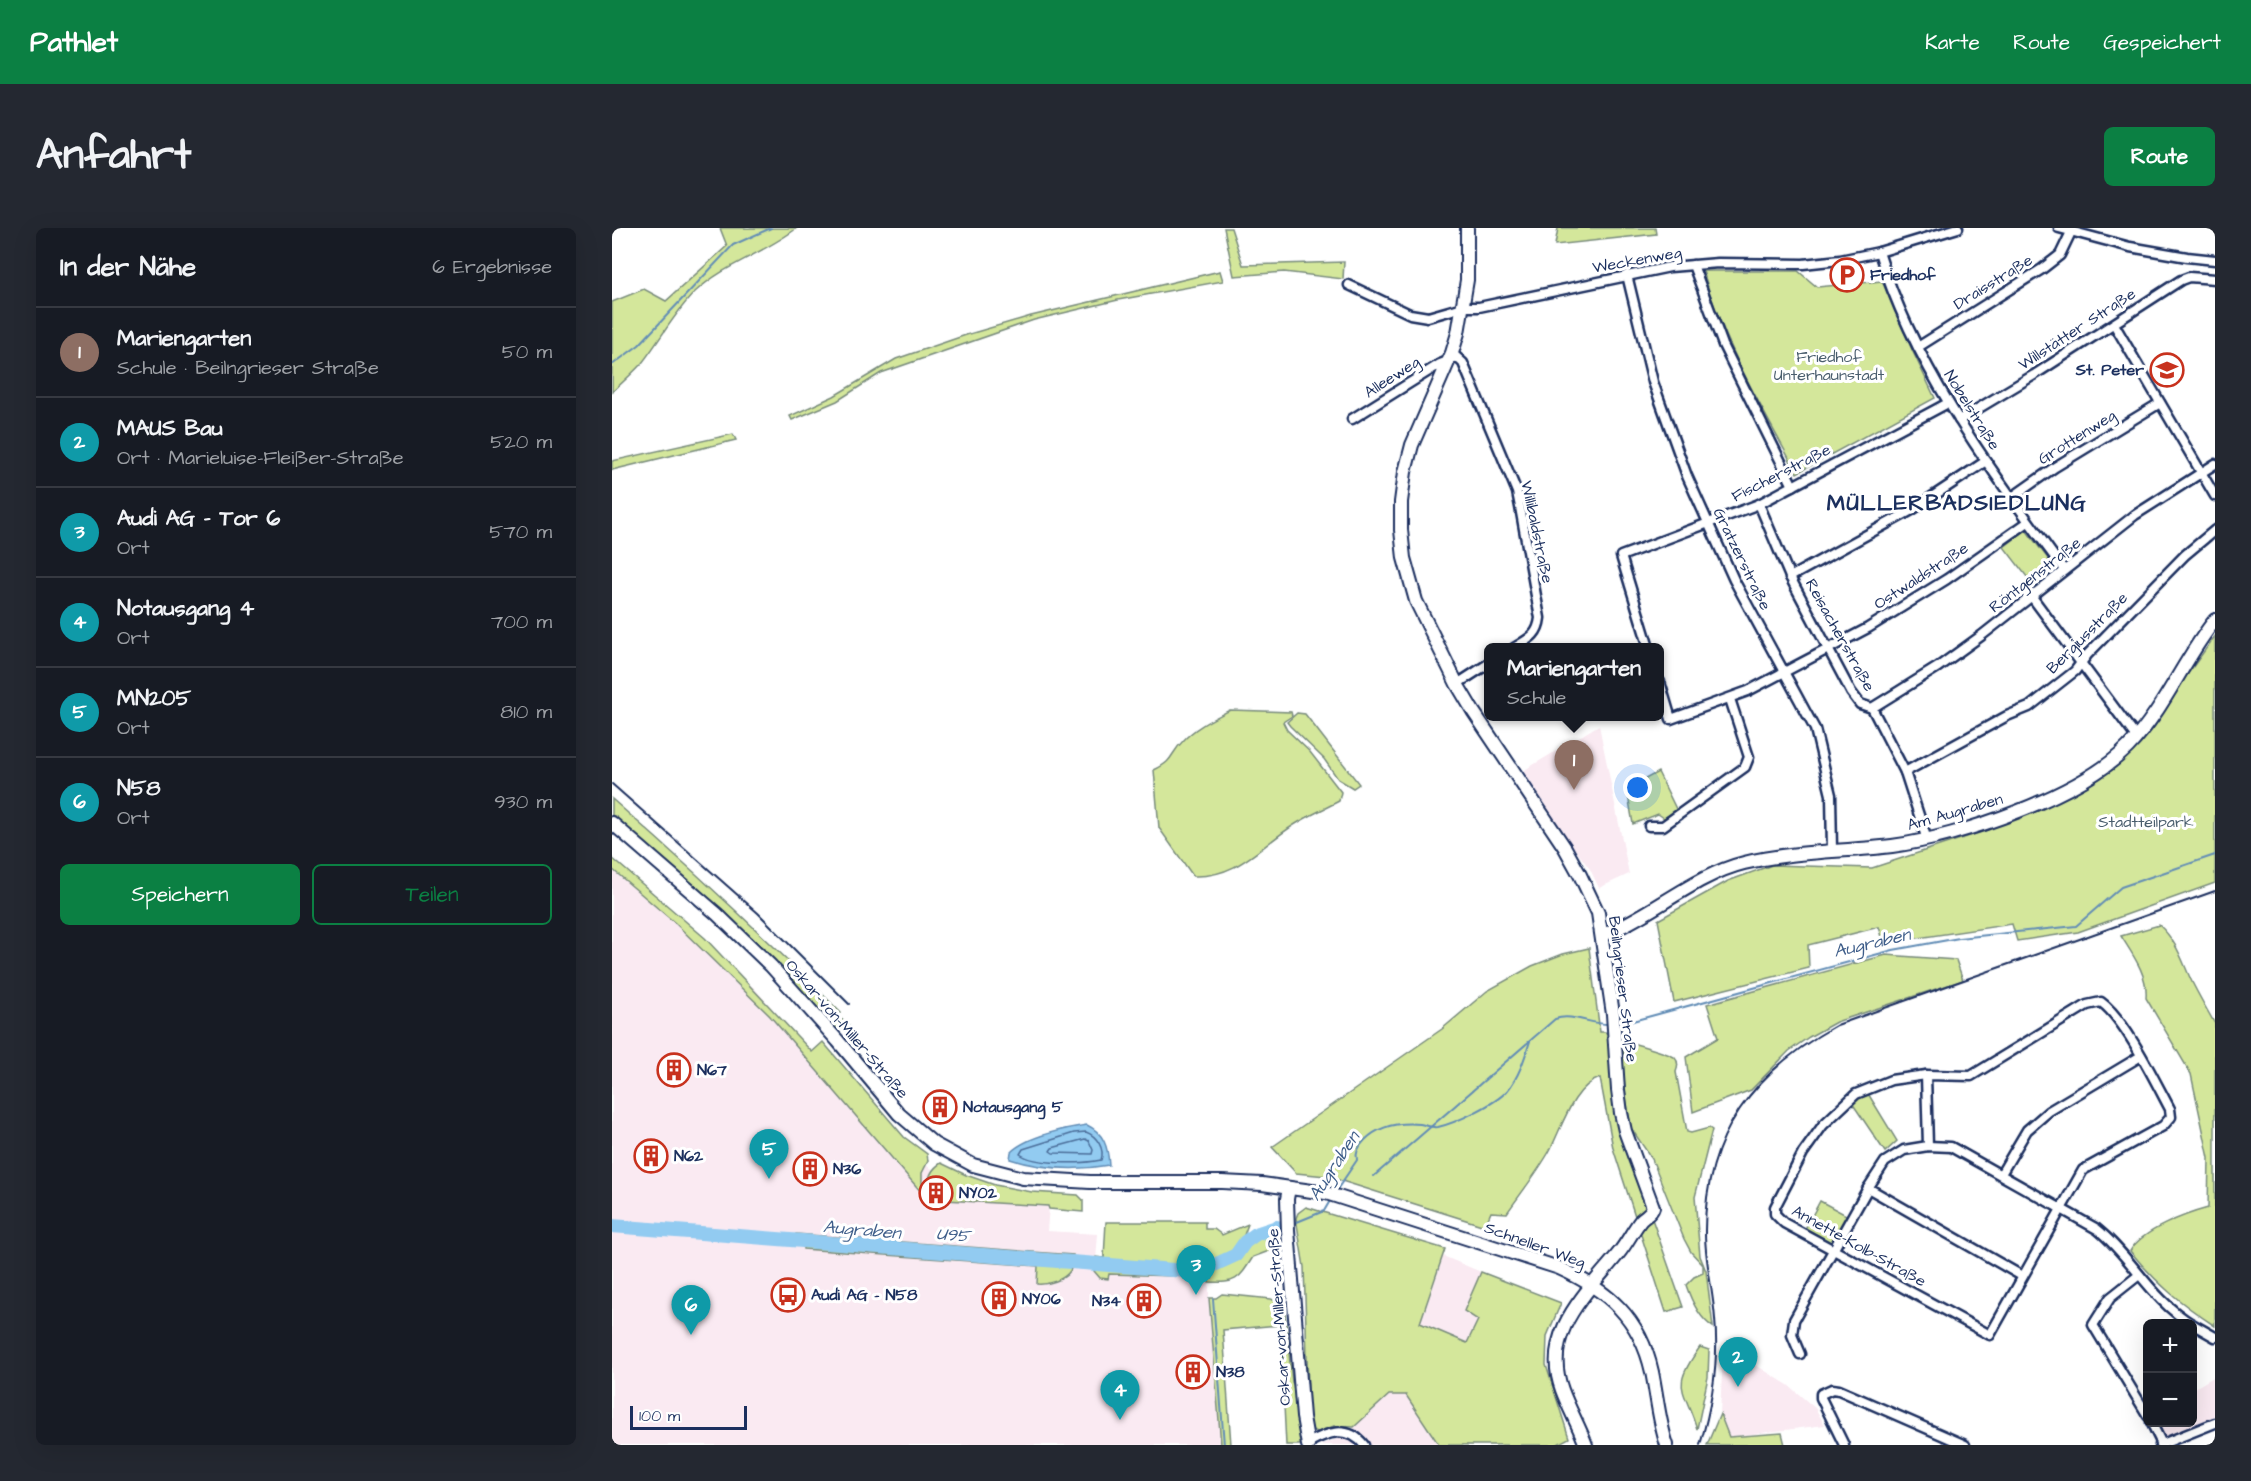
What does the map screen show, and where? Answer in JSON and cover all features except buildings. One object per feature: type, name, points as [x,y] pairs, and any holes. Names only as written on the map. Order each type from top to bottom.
[{"type":"main road","name":"Beilngrieser Straße","points":[[1467,228],[1467,280],[1463,307],[1450,357],[1412,445],[1405,472],[1401,502],[1404,558],[1416,601],[1457,684],[1565,848],[1592,898],[1603,935],[1613,1014],[1618,1090],[1625,1131],[1653,1207],[1651,1213],[1637,1226],[1630,1240],[1593,1285]]},
{"type":"main road","name":"Am Augraben","points":[[1603,935],[1629,923],[1717,873],[1742,864],[1774,856],[1885,847],[1928,840],[1975,826],[2056,795],[2119,756],[2136,737],[2176,681],[2215,620]]},
{"type":"main road","name":"Oskar-von-Miller-Straße","points":[[612,823],[717,914],[771,966],[899,1114],[920,1133],[950,1153],[973,1165],[1023,1178],[1090,1182],[1222,1182],[1289,1188],[1288,1225],[1303,1417],[1308,1444]]},
{"type":"main road","name":"Schneller Weg","points":[[1289,1188],[1340,1197],[1559,1268],[1593,1285],[1622,1311],[1637,1331],[1652,1371],[1667,1445]]},
{"type":"main road","points":[[1586,1445],[1562,1391],[1556,1365],[1556,1353],[1567,1318],[1593,1285]]},
{"type":"street","points":[[2059,228],[2130,247],[2215,260]]},
{"type":"street","name":"Weckenweg","points":[[1349,285],[1410,314],[1428,317],[1463,307],[1479,307],[1664,268],[1693,265],[1803,264],[1840,260],[1879,252],[1953,229]]},
{"type":"street","name":"Draisstraße","points":[[1918,347],[2042,269],[2060,255],[2072,230]]},
{"type":"street","name":"Nobelstraße","points":[[1879,252],[1918,347],[1948,404],[2011,498],[2064,570]]},
{"type":"street","points":[[1693,265],[1723,345],[1794,486]]},
{"type":"street","name":"Gratzerstraße","points":[[1627,275],[1644,351],[1661,407],[1687,476],[1734,580],[1815,729],[1831,795],[1832,850]]},
{"type":"street","name":"Willstätter Straße","points":[[1959,420],[2034,375],[2181,280],[2215,279]]},
{"type":"street","points":[[2114,324],[2215,496]]},
{"type":"street","name":"Alleeweg","points":[[1352,419],[1450,357]]},
{"type":"street","name":"Willibaldstraße","points":[[1450,357],[1462,363],[1516,492],[1520,507],[1540,618],[1539,629],[1521,643]]},
{"type":"street","name":"Grottenweg","points":[[2011,498],[2055,467],[2160,403]]},
{"type":"street","name":"Fischerstraße","points":[[1647,643],[1621,556],[1759,504],[1948,404]]},
{"type":"street","points":[[1790,577],[1912,510],[1986,461]]},
{"type":"street","name":"Röntgenstraße","points":[[1872,708],[1946,661],[2032,597],[2135,515],[2215,464]]},
{"type":"street","name":"Reisacherstraße","points":[[1759,504],[1790,577],[1827,649],[1860,704],[1872,708],[1905,772],[1928,840]]},
{"type":"street","name":"Ostwaldstraße","points":[[1664,697],[1671,719],[1730,699],[1903,608],[2028,522]]},
{"type":"street","name":"Bergiusstraße","points":[[1905,772],[2007,716],[2029,707],[2075,671],[2185,555],[2215,530]]},
{"type":"street","points":[[2032,597],[2136,737]]},
{"type":"street","points":[[1457,684],[1484,667]]},
{"type":"street","points":[[1649,826],[1663,826],[1745,767],[1749,757],[1730,699]]},
{"type":"street","name":"Annette-Kolb-Straße","points":[[2101,1002],[2111,1009],[2141,1056],[2170,1109],[2170,1117],[2163,1126],[2083,1170],[1990,1335],[1784,1223],[1775,1214],[1775,1207],[1803,1153],[1828,1119],[1856,1094],[1891,1080],[1926,1075],[1971,1076],[2087,1005],[2101,1002]]},
{"type":"street","points":[[2001,1174],[2027,1130],[2049,1112],[2141,1056]]},
{"type":"street","points":[[1926,1075],[1928,1146]]},
{"type":"street","points":[[1800,1354],[1792,1335],[1794,1320],[1868,1188],[1885,1162],[1904,1150],[1928,1146],[1951,1147],[2097,1229],[2114,1242],[2158,1298],[2183,1319]]},
{"type":"street","points":[[1868,1188],[2022,1276]]},
{"type":"street","points":[[2139,1275],[2110,1298],[2093,1325],[2143,1408]]},
{"type":"street","points":[[2197,1327],[2215,1337]]},
{"type":"street","points":[[1844,1445],[1822,1400],[1822,1393],[1832,1389],[1965,1445]]},
{"type":"street","points":[[2153,1427],[2161,1444],[2215,1423]]},
{"type":"street","name":"Oskar-von-Miller-Straße","points":[[1308,1444],[1330,1433],[1344,1431],[1359,1438],[1364,1445]]},
{"type":"shaded area","points":[[1599,725],[1629,874],[1599,888],[1590,869],[1523,771]]},
{"type":"shaded area","points":[[612,858],[755,989],[896,1147],[973,1194],[974,1201],[1049,1206],[1047,1231],[1098,1234],[1095,1273],[1209,1277],[1209,1309],[1222,1445],[612,1445]]},
{"type":"shaded area","points":[[1443,1256],[1481,1272],[1465,1311],[1479,1320],[1468,1343],[1420,1323]]},
{"type":"shaded area","points":[[1723,1352],[1759,1367],[1788,1385],[1815,1408],[1825,1425],[1729,1437],[1720,1414]]},
{"type":"shaded area","points":[[2215,1376],[2215,1416],[2197,1423],[2197,1387]]},
{"type":"shaded area","points":[[1389,1395],[1406,1395],[1439,1445],[1319,1445],[1344,1437]]},
{"type":"shaded area","points":[[2157,1427],[2188,1427],[2163,1437]]},
{"type":"green space","points":[[720,228],[797,228],[772,245],[719,274],[695,292],[642,363],[612,392],[612,302],[644,289],[666,301],[727,246]]},
{"type":"green space","points":[[1224,228],[1231,228],[1243,265],[1344,262],[1343,279],[1284,272],[1234,276]]},
{"type":"green space","points":[[1558,228],[1655,228],[1656,234],[1555,245]]},
{"type":"green space","points":[[1220,271],[1223,281],[1118,300],[1034,320],[881,373],[837,401],[792,420],[790,416],[834,396],[896,359],[966,335],[1031,316]]},
{"type":"green space","name":"Friedhof Unterhaunstadt","points":[[1703,271],[1798,271],[1817,287],[1882,281],[1935,398],[1797,473],[1732,349],[1711,298]]},
{"type":"green space","points":[[733,434],[736,440],[612,470],[612,461]]},
{"type":"green space","points":[[2026,530],[2056,569],[2034,586],[2004,547]]},
{"type":"green space","name":"Stadtteilpark","points":[[2215,636],[2215,883],[2078,932],[2017,941],[2012,924],[1884,943],[1879,927],[1808,945],[1809,968],[1674,1002],[1658,920],[1728,881],[1772,865],[1872,868],[1985,831],[2068,795],[2132,752]]},
{"type":"green space","points":[[1230,710],[1291,712],[1292,716],[1283,722],[1287,730],[1310,752],[1341,792],[1339,801],[1294,825],[1235,867],[1209,875],[1193,876],[1159,828],[1154,770],[1169,760],[1193,731]]},
{"type":"green space","points":[[1297,713],[1305,714],[1359,784],[1353,788],[1338,779],[1324,759],[1290,726],[1287,722]]},
{"type":"green space","points":[[1658,772],[1677,811],[1664,818],[1658,814],[1633,824],[1627,789]]},
{"type":"green space","points":[[612,799],[757,931],[841,1013],[838,1016],[849,1026],[841,1029],[834,1027],[769,954],[612,815]]},
{"type":"green space","points":[[612,858],[705,938],[812,1052],[823,1042],[904,1137],[927,1154],[928,1161],[922,1173],[922,1193],[770,1016],[675,923],[612,869]]},
{"type":"green space","points":[[2159,925],[2175,945],[2215,1024],[2215,1326],[2170,1292],[2130,1251],[2144,1236],[2154,1230],[2188,1214],[2208,1208],[2209,1158],[2191,1074],[2146,998],[2142,973],[2121,936]]},
{"type":"green space","points":[[1589,948],[1600,1032],[1610,1035],[1619,1125],[1683,1307],[1666,1312],[1613,1148],[1600,1078],[1590,1083],[1575,1099],[1549,1152],[1507,1213],[1491,1212],[1485,1226],[1326,1176],[1296,1173],[1272,1147],[1442,1029],[1487,991],[1532,966],[1563,954]]},
{"type":"green space","points":[[1886,955],[1956,960],[1963,980],[1836,1022],[1789,1051],[1751,1090],[1693,1112],[1686,1057],[1718,1038],[1707,1004]]},
{"type":"green space","points":[[1628,1042],[1675,1058],[1678,1063],[1676,1072],[1687,1132],[1709,1128],[1712,1130],[1695,1197],[1700,1256],[1706,1271],[1713,1327],[1700,1314],[1686,1285],[1694,1277],[1703,1273],[1703,1265],[1691,1252],[1684,1239],[1652,1159],[1631,1128],[1623,1069],[1623,1049]]},
{"type":"green space","points":[[1864,1087],[1897,1141],[1885,1152],[1848,1097]]},
{"type":"green space","points":[[941,1163],[995,1185],[1032,1192],[1078,1195],[1083,1200],[1083,1212],[1049,1209],[1048,1206],[929,1199],[929,1178],[933,1170]]},
{"type":"green space","points":[[1820,1201],[1848,1216],[1832,1245],[1805,1229]]},
{"type":"green space","points":[[1306,1207],[1445,1249],[1420,1323],[1467,1343],[1478,1320],[1464,1311],[1481,1272],[1561,1303],[1547,1336],[1546,1365],[1569,1438],[1556,1445],[1439,1445],[1406,1395],[1389,1395],[1354,1427],[1334,1426],[1318,1432],[1312,1430],[1309,1417],[1304,1267],[1296,1218],[1298,1213]]},
{"type":"green space","points":[[1106,1222],[1205,1222],[1205,1229],[1214,1229],[1222,1235],[1248,1224],[1237,1254],[1258,1235],[1278,1230],[1277,1246],[1253,1257],[1240,1276],[1231,1281],[1209,1282],[1208,1277],[1109,1274],[1108,1279],[1100,1278],[1094,1271],[1096,1257],[1104,1258]]},
{"type":"green space","points":[[796,1234],[1073,1255],[1071,1269],[1064,1277],[1051,1283],[1037,1284],[1038,1266],[803,1249],[803,1243],[795,1242]]},
{"type":"green space","points":[[1222,1294],[1271,1299],[1284,1304],[1301,1445],[1286,1445],[1280,1325],[1223,1330],[1231,1445],[1221,1445],[1209,1298],[1216,1298]]},
{"type":"green space","points":[[1700,1347],[1709,1350],[1708,1377],[1697,1429],[1684,1395],[1682,1380]]},
{"type":"green space","points":[[1720,1414],[1729,1437],[1782,1433],[1785,1445],[1707,1445]]},
{"type":"water","points":[[1087,1125],[1093,1128],[1104,1141],[1109,1165],[1059,1168],[1010,1159],[1011,1152],[1026,1142],[1057,1131]]},
{"type":"waterway","points":[[612,365],[639,345],[733,245],[771,228]]},
{"type":"waterway","name":"Augraben","points":[[1619,1023],[1893,950],[1959,938],[2076,926],[2121,887],[2215,855]]},
{"type":"waterway","name":"Augraben","points":[[1374,1176],[1555,1019],[1569,1017],[1610,1024]]},
{"type":"waterway","name":"Augraben","points":[[1336,1191],[1357,1160],[1357,1152],[1361,1145],[1377,1131],[1405,1124],[1438,1127],[1455,1122],[1494,1102],[1511,1085],[1524,1060],[1530,1041]]},
{"type":"waterway","name":"Augraben","points":[[1292,1224],[1324,1211],[1331,1199]]},
{"type":"waterway","name":"Augraben","points":[[612,1226],[1199,1272],[1236,1255],[1245,1242],[1256,1234],[1277,1227]]},
{"type":"waterway","name":"Augraben","points":[[1095,1263],[1199,1272],[1236,1255],[1245,1242],[1256,1234],[1284,1226]]},
{"type":"waterway","name":"Augraben","points":[[793,1238],[1072,1261]]},
{"type":"waterway","points":[[1211,1269],[1212,1278]]},
{"type":"waterway","points":[[1213,1299],[1224,1445]]},
{"type":"railway","points":[[612,784],[758,913],[849,1004]]},
{"type":"railway","points":[[1700,1445],[1711,1399],[1716,1351],[1714,1308],[1705,1244],[1707,1198],[1724,1136],[1758,1085],[1807,1043],[1837,1025],[2215,891]]},
{"type":"place","name":"Friedhof","points":[[1847,275]]},
{"type":"place","name":"St. Peter","points":[[2167,370]]},
{"type":"place","name":"Mariengarten","points":[[1574,790]]},
{"type":"place","name":"N67","points":[[674,1070]]},
{"type":"place","name":"Notausgang 5","points":[[940,1107]]},
{"type":"place","name":"N62","points":[[651,1156]]},
{"type":"place","name":"N36","points":[[810,1169]]},
{"type":"place","name":"MN205","points":[[769,1179]]},
{"type":"place","name":"NY02","points":[[936,1193]]},
{"type":"place","name":"Audi AG - N58","points":[[788,1295]]},
{"type":"place","name":"Audi AG - Tor 6","points":[[1196,1295]]},
{"type":"place","name":"NY06","points":[[999,1299]]},
{"type":"place","name":"N34","points":[[1144,1301]]},
{"type":"place","name":"N58","points":[[691,1335]]},
{"type":"place","name":"N38","points":[[1193,1372]]},
{"type":"place","name":"MAUS Bau","points":[[1738,1387]]},
{"type":"place","name":"Notausgang 4","points":[[1120,1420]]},
{"type":"district","name":"MÜLLERBADSIEDLUNG","points":[[1957,503]]},
{"type":"water label","name":"U95","points":[[953,1235]]}]
